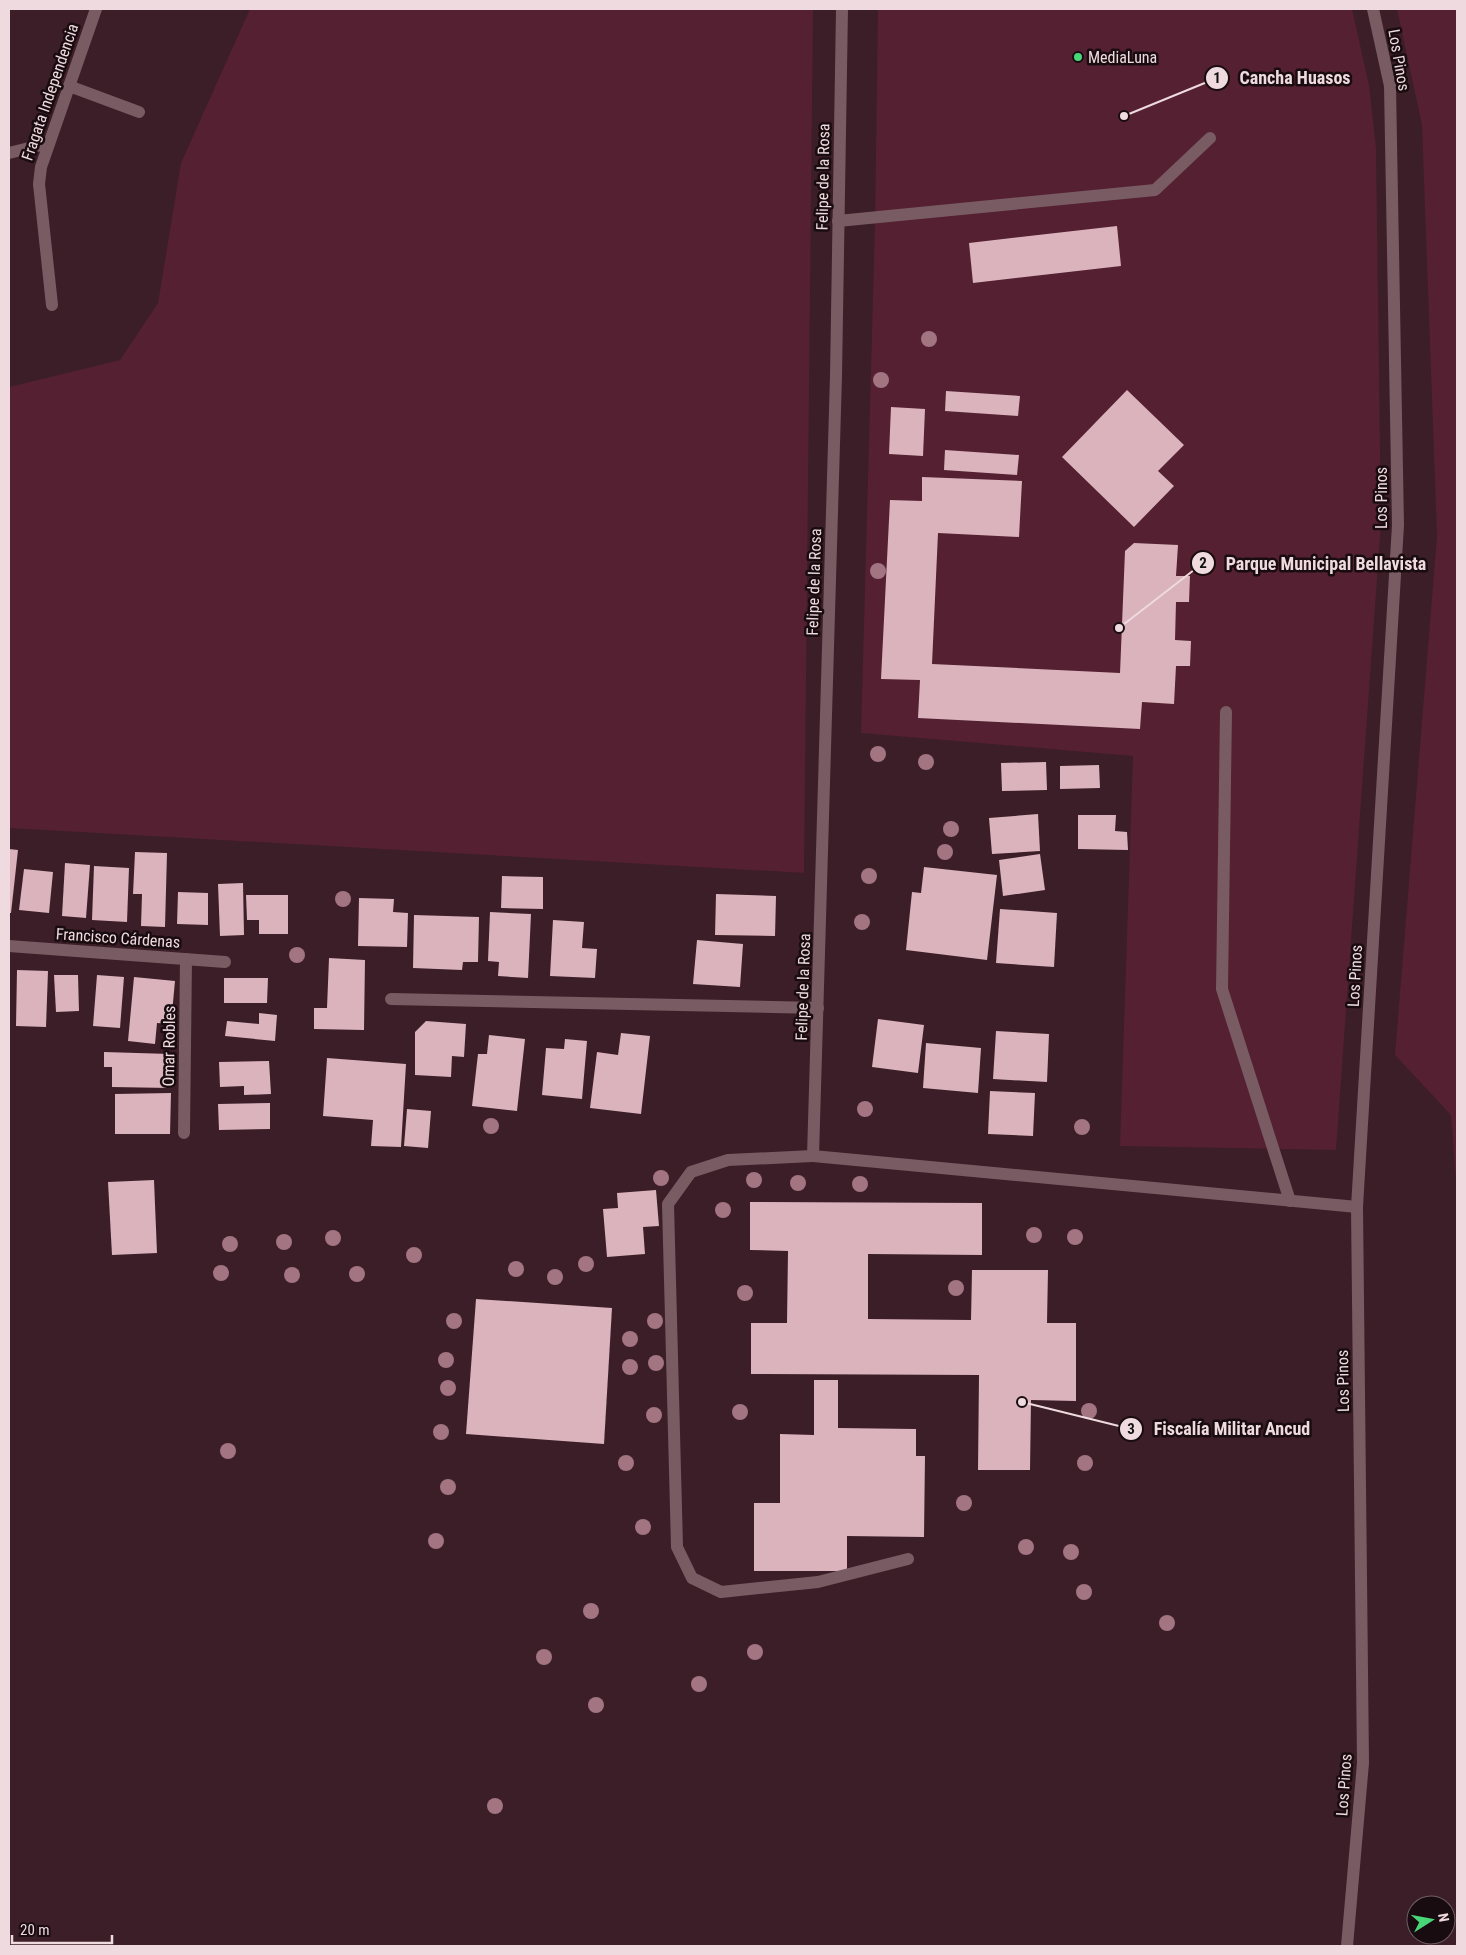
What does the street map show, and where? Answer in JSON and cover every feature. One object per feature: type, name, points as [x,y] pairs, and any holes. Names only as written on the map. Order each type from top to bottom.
[{"type":"street","name":"Fragata Independencia","points":[[52,305],[39,184],[41,167],[96,9]]},
{"type":"street","name":"Felipe de la Rosa","points":[[814,1156],[834,445],[842,9]]},
{"type":"street","name":"Los Pinos","points":[[1347,1946],[1363,1763],[1357,1207],[1398,525],[1390,86],[1373,9]]},
{"type":"street","points":[[69,86],[139,112]]},
{"type":"street","points":[[838,221],[1155,190],[1210,138]]},
{"type":"street","points":[[9,153],[49,143]]},
{"type":"street","points":[[1226,712],[1222,989],[1290,1201]]},
{"type":"street","name":"Francisco Cárdenas","points":[[9,946],[225,962]]},
{"type":"street","name":"Omar Robles","points":[[184,1133],[186,959]]},
{"type":"street","points":[[391,999],[818,1008]]},
{"type":"street","points":[[908,1559],[818,1582],[721,1592],[692,1578],[677,1547],[668,1204],[691,1172],[728,1160],[814,1156],[1357,1207]]},
{"type":"shaded area","points":[[250,9],[813,9],[804,873],[9,828],[9,387],[120,360],[158,303],[181,163]]},
{"type":"shaded area","points":[[878,9],[1352,9],[1369,85],[1376,148],[1381,523],[1336,1150],[1120,1146],[1133,756],[861,733],[875,223]]},
{"type":"shaded area","points":[[1397,9],[1457,9],[1457,1194],[1451,1115],[1395,1055],[1437,536],[1422,125]]},
{"type":"building","points":[[1117,226],[1121,266],[973,283],[969,243]]},
{"type":"building","points":[[1127,390],[1184,445],[1158,471],[1174,486],[1134,527],[1062,457]]},
{"type":"building","points":[[946,391],[1020,396],[1018,416],[945,411]]},
{"type":"building","points":[[891,407],[925,409],[923,456],[889,454]]},
{"type":"building","points":[[945,450],[1019,455],[1017,475],[944,470]]},
{"type":"building","points":[[922,477],[1022,481],[1019,537],[938,533],[932,664],[1120,673],[1125,551],[1134,543],[1178,545],[1176,576],[1190,576],[1189,602],[1176,602],[1175,640],[1191,641],[1190,666],[1176,666],[1174,704],[1142,702],[1140,729],[918,718],[920,680],[881,679],[890,500],[922,501]]},
{"type":"building","points":[[1046,762],[1047,790],[1002,791],[1001,763]]},
{"type":"building","points":[[1099,765],[1100,788],[1060,789],[1060,766]]},
{"type":"building","points":[[1038,814],[1040,851],[992,854],[989,818]]},
{"type":"building","points":[[1078,815],[1116,815],[1115,831],[1127,832],[1128,850],[1078,849]]},
{"type":"building","points":[[9,849],[18,850],[11,913],[9,913]]},
{"type":"building","points":[[135,852],[167,853],[165,927],[141,926],[142,894],[133,894]]},
{"type":"building","points":[[1040,854],[1045,890],[1003,896],[999,860]]},
{"type":"building","points":[[65,863],[90,865],[86,918],[62,916]]},
{"type":"building","points":[[94,866],[129,868],[127,922],[92,920]]},
{"type":"building","points":[[924,867],[997,875],[987,960],[906,950],[912,892],[921,893]]},
{"type":"building","points":[[24,869],[53,872],[49,913],[19,910]]},
{"type":"building","points":[[502,876],[543,877],[543,909],[501,908]]},
{"type":"building","points":[[243,883],[244,935],[220,936],[218,884]]},
{"type":"building","points":[[178,892],[208,893],[208,925],[177,924]]},
{"type":"building","points":[[716,894],[776,896],[775,936],[715,935]]},
{"type":"building","points":[[246,895],[288,895],[288,934],[259,934],[259,920],[247,920]]},
{"type":"building","points":[[359,898],[394,899],[393,912],[408,913],[407,947],[358,946]]},
{"type":"building","points":[[1000,909],[1057,913],[1054,967],[996,963]]},
{"type":"building","points":[[490,912],[531,914],[528,978],[498,976],[499,962],[488,961]]},
{"type":"building","points":[[414,915],[479,917],[478,962],[463,962],[462,970],[413,968]]},
{"type":"building","points":[[553,920],[584,922],[582,948],[597,949],[595,978],[550,976]]},
{"type":"building","points":[[697,940],[743,944],[740,987],[693,984]]},
{"type":"building","points":[[329,958],[365,960],[364,1030],[314,1029],[314,1008],[327,1008]]},
{"type":"building","points":[[17,970],[48,971],[46,1027],[16,1026]]},
{"type":"building","points":[[54,975],[78,975],[79,1011],[56,1012]]},
{"type":"building","points":[[97,975],[124,977],[120,1028],[93,1026]]},
{"type":"building","points":[[134,977],[175,981],[171,1024],[157,1023],[155,1044],[128,1041]]},
{"type":"building","points":[[224,978],[268,978],[267,1003],[224,1003]]},
{"type":"building","points":[[259,1013],[277,1015],[275,1041],[225,1036],[227,1021],[259,1024]]},
{"type":"building","points":[[878,1019],[924,1025],[918,1073],[872,1067]]},
{"type":"building","points":[[426,1021],[466,1024],[464,1057],[452,1056],[451,1077],[415,1075],[415,1032]]},
{"type":"building","points":[[996,1031],[1049,1034],[1047,1082],[993,1079]]},
{"type":"building","points":[[621,1033],[650,1036],[641,1114],[590,1108],[597,1052],[618,1055]]},
{"type":"building","points":[[489,1035],[525,1039],[517,1111],[472,1106],[478,1054],[487,1054]]},
{"type":"building","points":[[565,1039],[587,1041],[582,1099],[542,1095],[546,1048],[564,1049]]},
{"type":"building","points":[[926,1043],[981,1048],[978,1093],[923,1088]]},
{"type":"building","points":[[104,1052],[170,1054],[170,1088],[112,1087],[112,1067],[104,1067]]},
{"type":"building","points":[[327,1058],[406,1064],[401,1147],[371,1146],[373,1120],[323,1116]]},
{"type":"building","points":[[269,1061],[271,1094],[244,1095],[244,1086],[220,1087],[219,1062]]},
{"type":"building","points":[[990,1091],[1035,1093],[1033,1136],[988,1134]]},
{"type":"building","points":[[171,1093],[170,1134],[115,1134],[115,1094]]},
{"type":"building","points":[[270,1103],[270,1129],[219,1130],[218,1104]]},
{"type":"building","points":[[407,1109],[431,1111],[428,1148],[404,1146]]},
{"type":"building","points":[[154,1180],[157,1253],[112,1255],[108,1182]]},
{"type":"building","points":[[656,1190],[659,1226],[643,1227],[645,1254],[607,1257],[603,1209],[618,1208],[617,1193]]},
{"type":"building","points":[[750,1202],[982,1203],[982,1255],[868,1254],[868,1319],[971,1320],[972,1270],[1048,1270],[1047,1323],[1076,1323],[1076,1401],[1031,1400],[1030,1470],[978,1470],[979,1375],[751,1374],[751,1323],[787,1323],[788,1251],[750,1250]]},
{"type":"building","points":[[476,1299],[612,1308],[604,1444],[466,1434]]},
{"type":"building","points":[[814,1380],[838,1380],[838,1428],[916,1429],[916,1456],[925,1456],[924,1537],[847,1536],[847,1571],[754,1571],[754,1503],[780,1503],[780,1434],[814,1435]]},
{"type":"place","name":"MediaLuna","points":[[1078,57]]},
{"type":"place","name":"Cancha Huasos","points":[[1124,116]]},
{"type":"place","name":"Parque Municipal Bellavista","points":[[1119,628]]},
{"type":"place","name":"Fiscalía Militar Ancud","points":[[1022,1402]]}]
